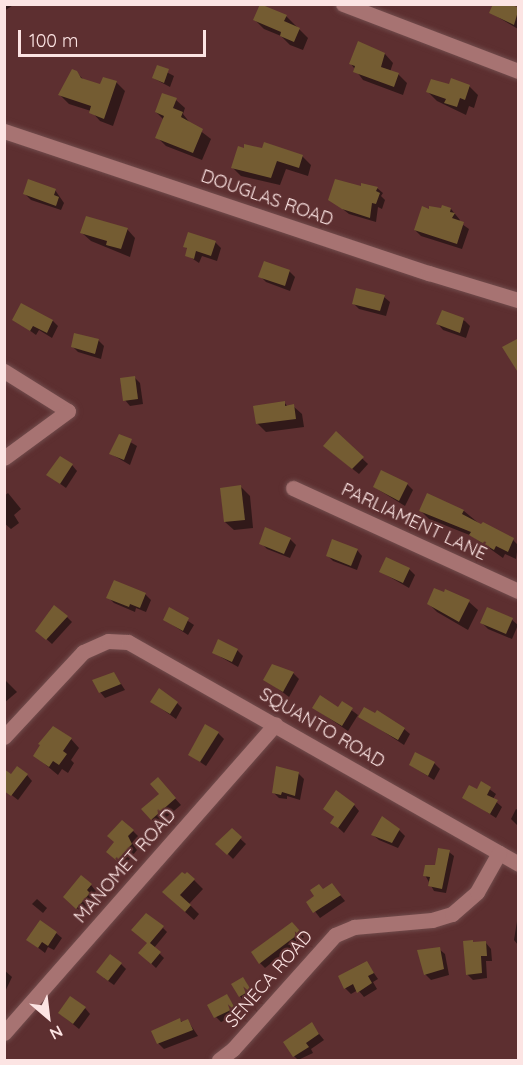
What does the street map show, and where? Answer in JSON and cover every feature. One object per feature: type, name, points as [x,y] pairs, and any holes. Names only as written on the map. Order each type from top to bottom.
[{"type":"street","points":[[343,4],[519,71]]},
{"type":"street","name":"DOUGLAS ROAD","points":[[4,130],[417,269],[519,300]]},
{"type":"street","points":[[4,371],[68,411],[4,458]]},
{"type":"street","name":"PARLIAMENT LANE","points":[[293,488],[519,591]]},
{"type":"street","name":"SQUANTO ROAD","points":[[4,736],[77,656],[103,642],[121,640],[141,648],[519,864]]},
{"type":"street","name":"MANOMET ROAD","points":[[4,1033],[274,724]]},
{"type":"street","name":"SENECA ROAD","points":[[219,1060],[233,1049],[336,935],[354,927],[432,920],[452,914],[472,898],[499,853]]},
{"type":"building","points":[[260,4],[287,15],[284,21],[300,28],[294,42],[280,36],[281,32],[253,20]]},
{"type":"building","points":[[493,4],[510,4],[519,8],[514,25],[489,13]]},
{"type":"building","points":[[358,41],[385,53],[381,67],[399,73],[394,87],[353,72],[355,66],[349,64]]},
{"type":"building","points":[[157,65],[169,69],[164,83],[152,78]]},
{"type":"building","points":[[72,69],[77,71],[81,78],[100,84],[103,77],[117,81],[104,119],[89,113],[91,106],[58,95]]},
{"type":"building","points":[[451,78],[470,85],[465,100],[460,98],[457,107],[444,103],[446,99],[426,92],[431,79],[449,84]]},
{"type":"building","points":[[162,93],[177,98],[173,108],[183,112],[181,117],[203,129],[193,153],[155,138],[164,116],[155,112]]},
{"type":"building","points":[[264,142],[303,155],[299,168],[277,161],[271,178],[231,168],[238,146],[244,148],[244,144],[262,148]]},
{"type":"building","points":[[28,179],[56,189],[54,195],[59,197],[56,206],[23,194]]},
{"type":"building","points":[[335,179],[361,186],[361,183],[378,187],[376,191],[380,193],[376,204],[372,203],[370,218],[342,209],[328,200]]},
{"type":"building","points":[[442,205],[451,208],[450,212],[455,213],[452,218],[464,222],[457,244],[414,230],[422,206],[429,209],[429,206],[441,208]]},
{"type":"building","points":[[86,216],[128,228],[121,249],[106,245],[107,241],[80,233]]},
{"type":"building","points":[[188,232],[216,241],[211,256],[196,251],[194,259],[185,256],[187,248],[183,247]]},
{"type":"building","points":[[264,261],[290,270],[285,286],[258,277]]},
{"type":"building","points":[[356,288],[385,295],[380,311],[352,304]]},
{"type":"building","points":[[21,303],[53,320],[47,333],[33,326],[30,331],[12,320]]},
{"type":"building","points":[[442,310],[464,318],[460,333],[436,324]]},
{"type":"building","points":[[74,333],[99,339],[95,354],[71,347]]},
{"type":"building","points":[[519,338],[519,374],[502,347]]},
{"type":"building","points":[[135,376],[138,399],[123,401],[120,378]]},
{"type":"building","points":[[285,401],[285,406],[294,404],[296,419],[256,424],[253,406]]},
{"type":"building","points":[[336,431],[364,457],[352,469],[323,446]]},
{"type":"building","points":[[119,434],[132,439],[124,460],[109,454]]},
{"type":"building","points":[[60,456],[73,464],[60,484],[46,475]]},
{"type":"building","points":[[381,470],[408,483],[399,501],[373,487]]},
{"type":"building","points":[[241,485],[245,520],[224,522],[220,488]]},
{"type":"building","points":[[427,493],[464,510],[462,514],[481,524],[483,522],[514,538],[508,552],[496,546],[494,550],[469,535],[471,532],[419,511]]},
{"type":"building","points":[[265,527],[291,538],[284,554],[259,544]]},
{"type":"building","points":[[332,539],[358,549],[351,566],[326,556]]},
{"type":"building","points":[[386,557],[410,568],[403,583],[379,572]]},
{"type":"building","points":[[114,580],[146,593],[140,608],[130,604],[129,607],[106,598]]},
{"type":"building","points":[[434,588],[444,592],[445,589],[470,600],[459,622],[427,604]]},
{"type":"building","points":[[54,605],[68,616],[46,640],[35,631]]},
{"type":"building","points":[[169,607],[189,618],[183,631],[163,620]]},
{"type":"building","points":[[487,607],[513,618],[506,634],[480,623]]},
{"type":"building","points":[[218,639],[238,649],[232,662],[212,653]]},
{"type":"building","points":[[272,664],[294,672],[283,692],[263,680]]},
{"type":"building","points":[[114,672],[121,684],[99,693],[92,680]]},
{"type":"building","points":[[159,688],[178,702],[170,714],[150,702]]},
{"type":"building","points":[[320,695],[338,707],[342,701],[353,708],[342,726],[312,708]]},
{"type":"building","points":[[364,707],[375,713],[377,710],[405,728],[398,740],[358,717]]},
{"type":"building","points":[[205,724],[219,732],[200,762],[188,755]]},
{"type":"building","points":[[53,726],[72,738],[63,751],[67,754],[59,765],[53,761],[49,767],[33,756],[40,745],[38,744]]},
{"type":"building","points":[[415,752],[435,762],[428,776],[409,765]]},
{"type":"building","points":[[17,766],[28,774],[11,796],[4,791],[4,769],[11,774]]},
{"type":"building","points":[[276,766],[299,772],[295,796],[282,792],[281,795],[272,793]]},
{"type":"building","points":[[158,777],[176,798],[151,820],[141,809],[159,794],[150,784]]},
{"type":"building","points":[[481,781],[491,787],[487,795],[498,800],[490,814],[462,798],[469,785],[477,789]]},
{"type":"building","points":[[336,790],[355,804],[338,828],[330,823],[334,817],[323,809]]},
{"type":"building","points":[[382,816],[400,829],[392,843],[371,835]]},
{"type":"building","points":[[122,820],[134,830],[128,836],[132,844],[117,861],[106,852],[114,842],[107,836]]},
{"type":"building","points":[[232,828],[242,837],[227,855],[215,844]]},
{"type":"building","points":[[438,848],[450,850],[442,889],[428,886],[430,877],[423,876],[425,865],[435,865]]},
{"type":"building","points":[[182,872],[185,874],[187,872],[195,879],[180,895],[191,905],[185,912],[162,892]]},
{"type":"building","points":[[81,875],[92,884],[87,890],[90,893],[76,909],[63,897]]},
{"type":"building","points":[[332,883],[341,895],[313,913],[306,902],[314,896],[310,890],[319,884],[323,889]]},
{"type":"building","points":[[146,913],[164,926],[150,943],[161,952],[151,964],[138,953],[147,943],[131,930]]},
{"type":"building","points":[[40,920],[57,932],[48,946],[42,942],[38,948],[26,940]]},
{"type":"building","points":[[292,922],[301,932],[259,964],[251,952]]},
{"type":"building","points":[[473,940],[473,942],[486,941],[487,956],[481,956],[482,973],[466,975],[463,941]]},
{"type":"building","points":[[440,947],[444,969],[424,975],[417,950]]},
{"type":"building","points":[[110,954],[122,963],[108,981],[96,972]]},
{"type":"building","points":[[367,961],[374,973],[368,976],[372,983],[357,993],[353,984],[344,989],[338,976]]},
{"type":"building","points":[[243,977],[251,990],[239,997],[231,984]]},
{"type":"building","points":[[227,994],[235,1008],[214,1018],[207,1005]]},
{"type":"building","points":[[70,996],[86,1007],[73,1024],[58,1013]]},
{"type":"building","points":[[180,1018],[181,1022],[188,1019],[193,1030],[157,1044],[151,1031]]},
{"type":"building","points":[[312,1022],[319,1034],[306,1043],[309,1047],[293,1057],[283,1042]]}]
